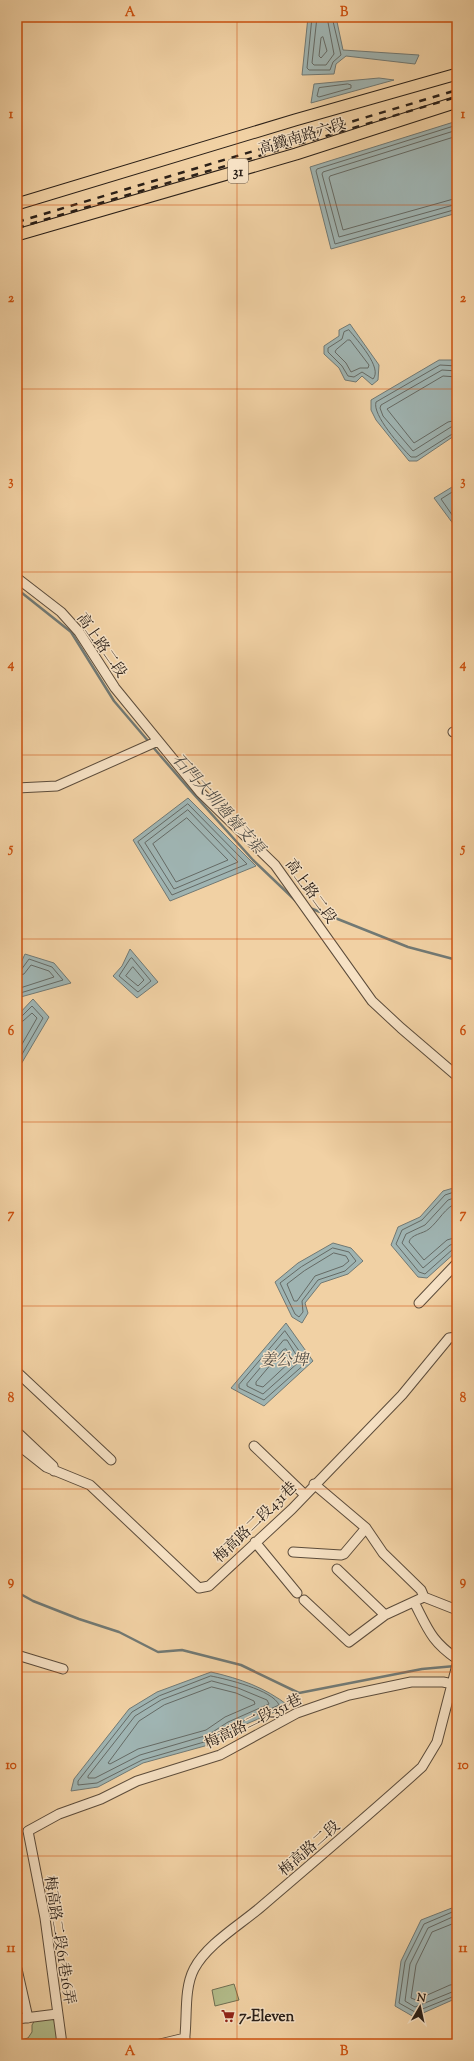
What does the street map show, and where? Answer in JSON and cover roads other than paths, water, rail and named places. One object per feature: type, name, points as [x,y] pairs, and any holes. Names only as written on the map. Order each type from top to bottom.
[{"type":"main road","name":"高鐵南路六段","points":[[17,204],[295,120],[457,74]]},
{"type":"main road","name":"高鐵南路六段","points":[[17,235],[296,154],[457,102]]},
{"type":"street","name":"高上路二段","points":[[17,578],[61,612],[80,632],[115,688],[157,741],[200,792],[275,865],[372,1001],[457,1076]]},
{"type":"street","points":[[17,788],[57,786],[157,741]]},
{"type":"street","points":[[419,1303],[457,1263]]},
{"type":"street","name":"梅高路二段431巷","points":[[17,1444],[46,1467],[90,1484],[199,1588],[209,1586],[292,1509],[304,1494],[402,1395],[449,1338],[457,1336]]},
{"type":"street","points":[[17,1372],[111,1460]]},
{"type":"street","points":[[17,1432],[53,1466],[54,1471]]},
{"type":"street","points":[[254,1446],[304,1494]]},
{"type":"street","points":[[314,1484],[366,1528],[383,1553],[421,1590],[424,1597],[457,1610]]},
{"type":"street","points":[[293,1552],[341,1555],[344,1554],[366,1528]]},
{"type":"street","points":[[255,1542],[297,1593]]},
{"type":"street","points":[[337,1569],[385,1615]]},
{"type":"street","points":[[304,1600],[349,1642],[385,1615],[424,1597]]},
{"type":"street","points":[[414,1602],[432,1637],[441,1648],[457,1659]]},
{"type":"street","points":[[17,1655],[63,1669]]},
{"type":"street","name":"梅高路二段","points":[[185,2041],[187,2000],[193,1971],[202,1954],[288,1884],[422,1767],[437,1742],[457,1668]]},
{"type":"street","name":"梅高路二段351巷","points":[[28,1831],[59,1814],[101,1799],[137,1781],[220,1755],[297,1713],[349,1695],[411,1682],[443,1682],[453,1684]]},
{"type":"street","name":"梅高路二段61巷16弄","points":[[17,2020],[57,2014],[45,1918],[28,1831]]},
{"type":"street","points":[[17,1969],[28,2018]]},
{"type":"street","points":[[57,2014],[62,2044]]},
{"type":"street","points":[[160,2044],[185,2041]]},
{"type":"water","points":[[308,17],[336,17],[343,50],[419,55],[415,64],[346,56],[336,64],[334,74],[302,75]]},
{"type":"water","points":[[379,78],[394,80],[311,103],[314,84]]},
{"type":"water","points":[[457,121],[457,213],[331,249],[310,167]]},
{"type":"water","points":[[350,324],[379,365],[378,380],[372,385],[362,376],[356,382],[345,380],[339,368],[324,354],[324,346],[339,336],[339,330]]},
{"type":"water","points":[[439,360],[452,360],[457,363],[457,434],[417,461],[409,461],[376,420],[371,410],[371,400]]},
{"type":"water","points":[[457,484],[457,529],[434,498]]},
{"type":"water","points":[[188,798],[256,866],[170,901],[133,840]]},
{"type":"water","points":[[130,949],[158,982],[137,998],[113,976],[122,966]]},
{"type":"water","points":[[25,954],[54,963],[71,983],[17,998],[17,971]]},
{"type":"water","points":[[33,999],[49,1017],[17,1071],[17,1016]]},
{"type":"water","points":[[457,1187],[457,1251],[427,1278],[418,1277],[391,1245],[398,1227],[420,1217],[443,1191]]},
{"type":"water","name":"姜公埤","points":[[333,1243],[351,1248],[363,1261],[348,1274],[321,1283],[305,1303],[308,1313],[302,1323],[292,1317],[275,1282],[298,1263]]},
{"type":"water","name":"姜公埤","points":[[286,1323],[313,1361],[264,1406],[231,1388]]},
{"type":"water","points":[[211,1672],[252,1684],[280,1699],[289,1706],[232,1730],[212,1744],[143,1763],[98,1787],[71,1791],[74,1779],[129,1709],[157,1692]]},
{"type":"water","points":[[457,1906],[457,1998],[414,2017],[395,2006],[401,1961],[421,1920]]},
{"type":"waterway","name":"石門大圳過嶺支渠","points":[[17,589],[71,632],[114,701],[149,742]]},
{"type":"waterway","name":"石門大圳過嶺支渠","points":[[152,746],[253,860],[297,902]]},
{"type":"waterway","name":"石門大圳過嶺支渠","points":[[310,908],[408,947],[457,960]]},
{"type":"waterway","points":[[17,1592],[33,1601],[79,1619],[119,1632],[158,1652],[182,1650],[241,1665],[299,1693],[422,1669],[455,1666]]},
{"type":"railway","points":[[17,222],[457,90]]},
{"type":"railway","points":[[17,228],[457,97]]},
{"type":"place","name":"7-Eleven","points":[[228,2016]]}]
